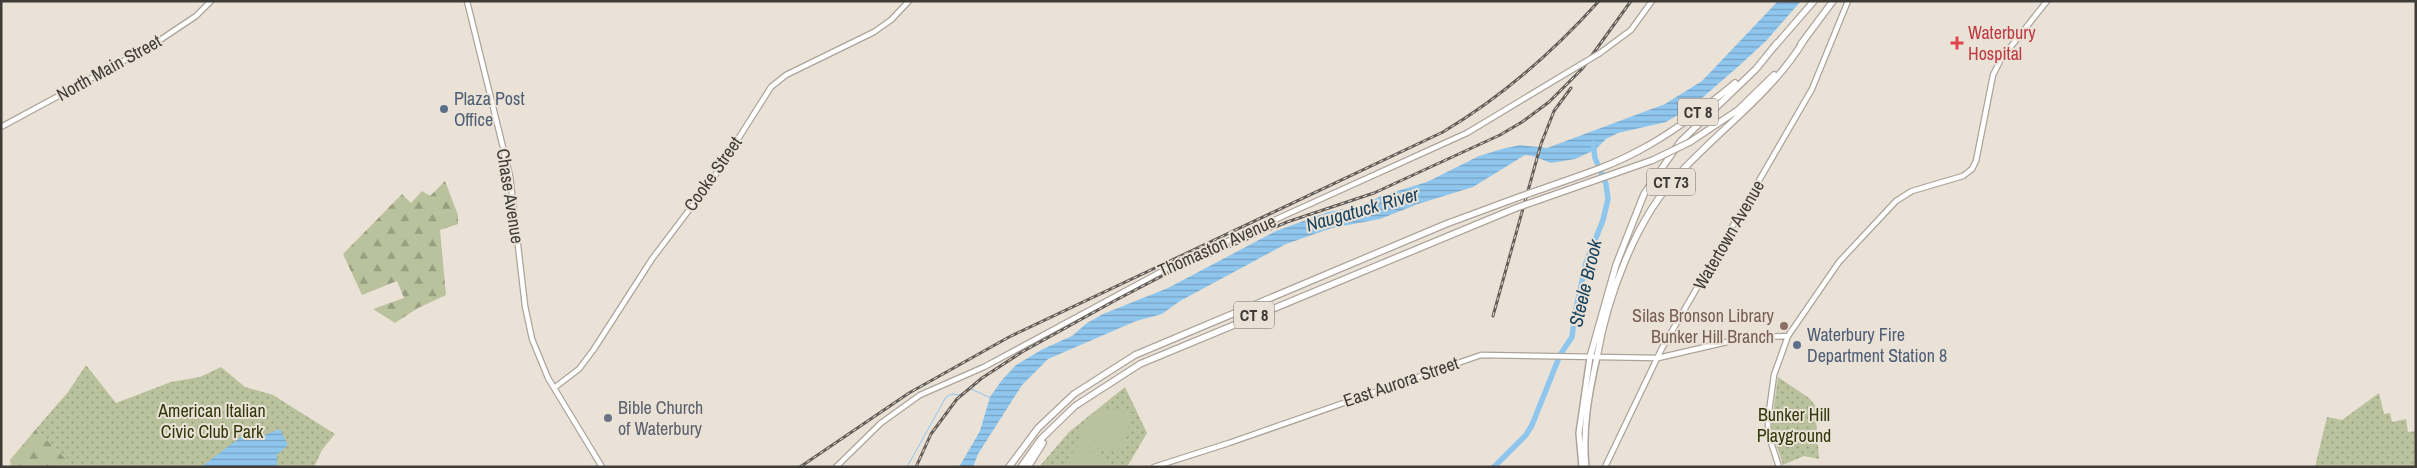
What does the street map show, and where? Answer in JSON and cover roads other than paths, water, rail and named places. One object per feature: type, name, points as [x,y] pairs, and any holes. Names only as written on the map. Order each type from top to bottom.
[{"type":"highway","name":"CT 8","points":[[1009,467],[1038,428],[1074,394],[1135,355],[1428,232],[1609,165],[1646,147],[1684,123],[1732,85],[1777,44],[1814,1]]},
{"type":"highway","name":"CT 8","points":[[1021,467],[1040,440],[1075,406],[1099,388],[1132,368],[1166,351],[1516,208],[1653,160],[1690,142],[1719,124],[1746,103],[1803,42],[1833,1]]},
{"type":"highway","name":"CT 73","points":[[1597,357],[1624,265],[1645,221],[1661,195],[1688,164],[1770,86],[1803,42]]},
{"type":"highway","name":"CT 73","points":[[1590,357],[1616,265],[1644,194],[1680,142],[1756,68],[1777,44]]},
{"type":"highway","points":[[1028,467],[1042,444],[1060,424],[1099,388]]},
{"type":"main road","name":"North Main Street","points":[[1,127],[151,46],[196,16],[211,1]]},
{"type":"main road","name":"Chase Avenue","points":[[467,1],[512,184],[528,327],[538,357],[554,388],[602,467]]},
{"type":"main road","name":"Cooke Street","points":[[554,388],[578,369],[591,354],[652,260],[718,171],[773,85],[786,75],[874,32],[891,20],[909,1]]},
{"type":"main road","name":"Thomaston Avenue","points":[[836,467],[881,423],[920,395],[984,367],[1166,269],[1467,133],[1600,53],[1631,30],[1652,1]]},
{"type":"main road","name":"Watertown Avenue","points":[[1605,467],[1658,358],[1814,85],[1848,1]]},
{"type":"main road","points":[[1778,467],[1770,441],[1768,419],[1774,375],[1788,336],[1845,256],[1904,195],[1960,177],[1973,168],[1993,75],[2001,59],[2047,1]]},
{"type":"main road","name":"East Aurora Street","points":[[1154,467],[1229,443],[1481,355],[1658,358],[1744,338],[1788,336]]},
{"type":"main road","name":"CT 73","points":[[1582,467],[1580,433],[1590,357]]},
{"type":"main road","name":"CT 73","points":[[1586,467],[1585,434],[1587,407],[1597,357]]},
{"type":"water","name":"Naugatuck River","points":[[1778,1],[1801,1],[1766,41],[1740,65],[1694,105],[1666,122],[1618,133],[1606,139],[1595,150],[1575,159],[1551,163],[1525,155],[1473,187],[1418,204],[1380,219],[1332,228],[1286,244],[1180,301],[1162,314],[1136,321],[1048,359],[1022,385],[978,454],[973,467],[959,467],[980,431],[990,397],[1002,380],[1016,365],[1043,349],[1072,336],[1087,323],[1103,314],[1168,288],[1276,231],[1328,212],[1362,206],[1381,196],[1427,182],[1479,156],[1520,145],[1547,148],[1665,104],[1702,81]]},
{"type":"water","points":[[280,429],[288,445],[277,455],[277,467],[201,467],[241,437],[259,437]]},
{"type":"waterway","name":"Steele Brook","points":[[1494,467],[1526,435],[1532,425],[1560,355],[1572,337],[1575,313],[1586,263],[1603,220],[1608,199],[1606,184],[1595,158],[1593,143]]},
{"type":"waterway","points":[[907,467],[946,397],[952,394],[959,395],[971,389],[991,398]]},
{"type":"railway","points":[[800,467],[909,393],[1009,337],[1443,132],[1506,89],[1545,56],[1599,1]]},
{"type":"railway","points":[[916,467],[931,434],[957,399],[982,378],[1022,352],[1166,274],[1287,222],[1374,193],[1500,135],[1522,122],[1549,102],[1582,69],[1631,1]]},
{"type":"railway","points":[[1493,316],[1541,144],[1554,111],[1571,88]]},
{"type":"place","name":"Waterbury Hospital","points":[[1957,43]]},
{"type":"place","name":"Plaza Post Office","points":[[444,109]]},
{"type":"place","name":"Silas Bronson Library Bunker Hill Branch","points":[[1784,326]]},
{"type":"place","name":"Waterbury Fire Department Station 8","points":[[1797,345]]},
{"type":"place","name":"Bible Church of Waterbury","points":[[608,418]]},
{"type":"park label","name":"American Italian Civic Club Park","points":[[212,421]]},
{"type":"park label","name":"Bunker Hill Playground","points":[[1794,425]]}]
